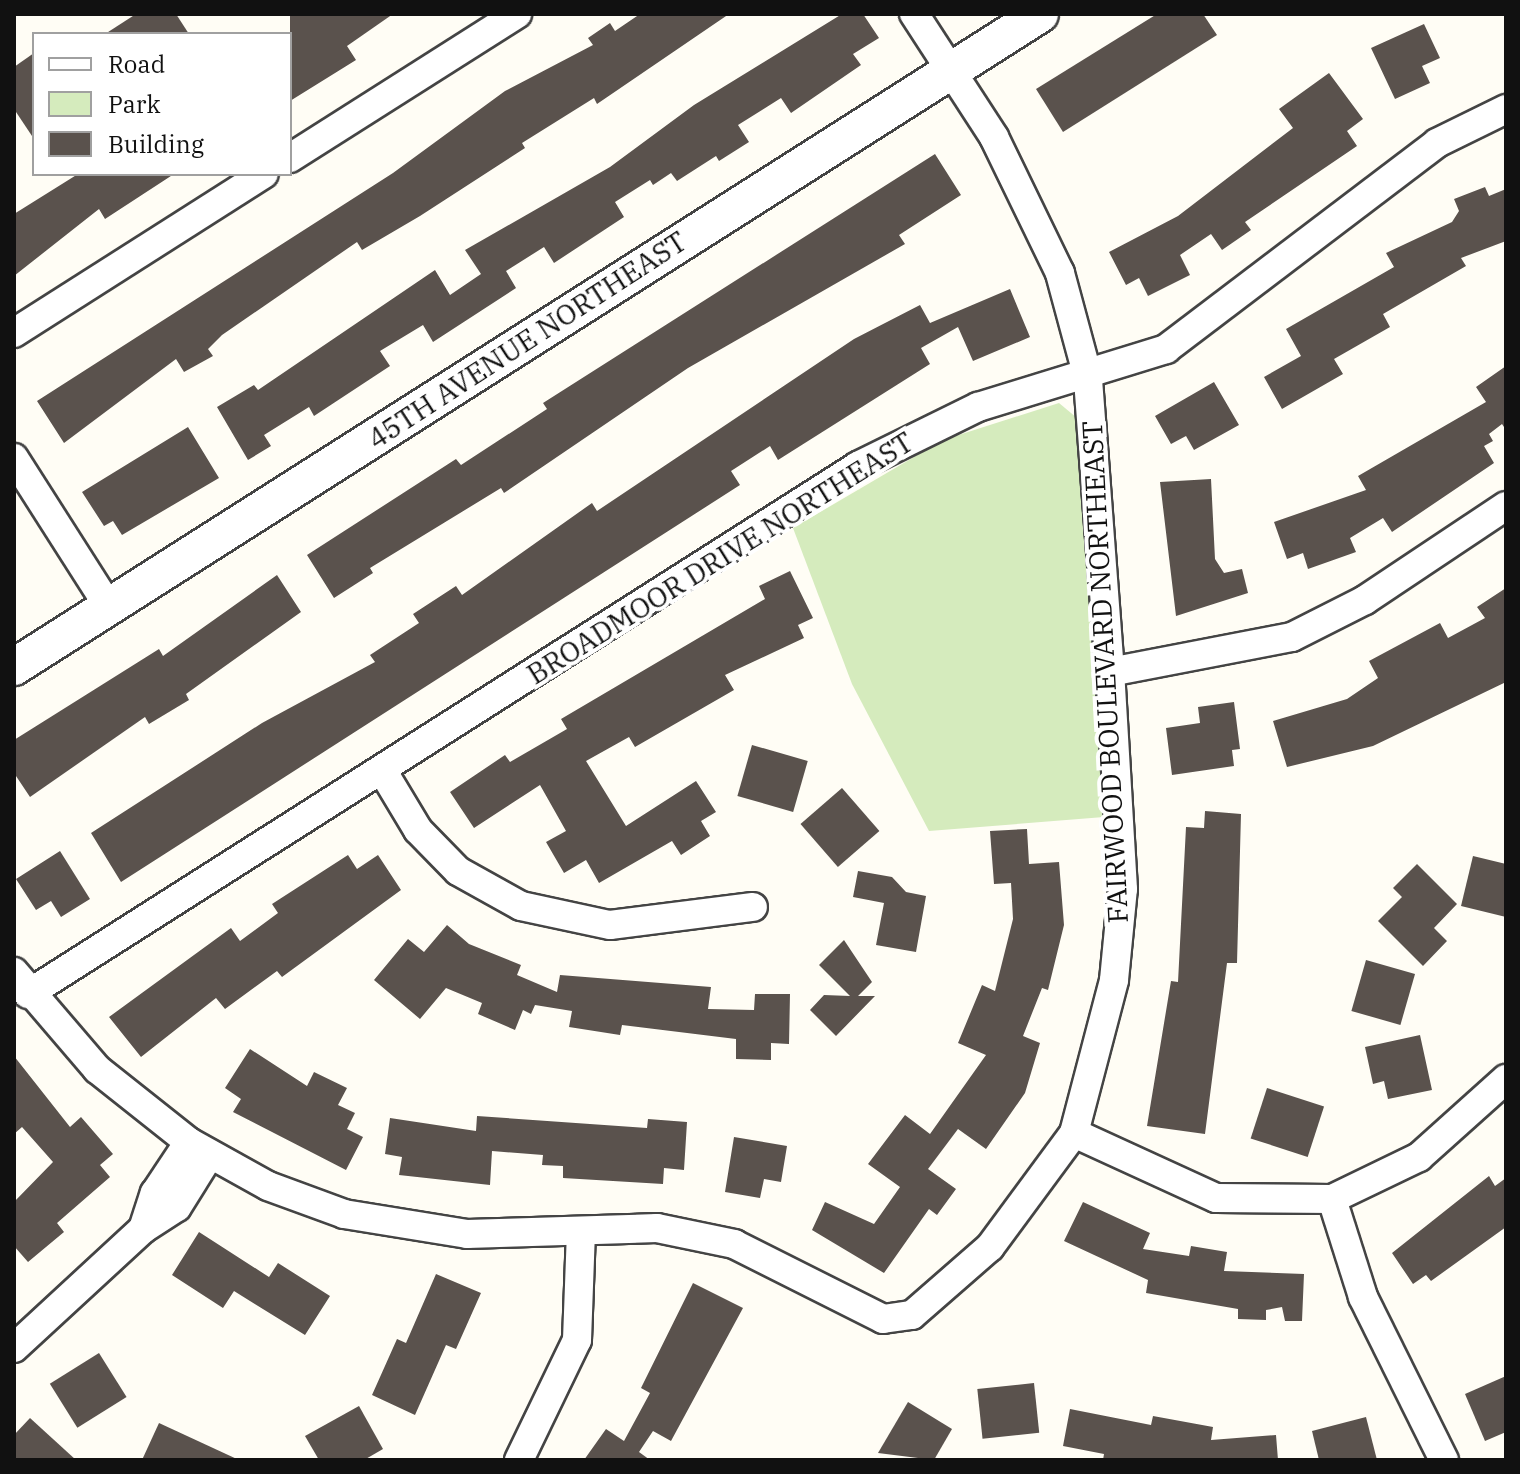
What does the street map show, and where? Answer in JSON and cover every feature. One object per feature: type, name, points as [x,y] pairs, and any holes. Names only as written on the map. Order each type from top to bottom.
[{"type":"street","points":[[292,157],[517,14]]},
{"type":"street","name":"FAIRWOOD BOULEVARD NORTHEAST","points":[[581,1233],[657,1228],[734,1244],[893,1319],[912,1315],[953,1286],[1074,1133],[1122,926],[1110,672],[1088,377],[1051,249],[950,69],[914,14]]},
{"type":"street","name":"45TH AVENUE NORTHEAST","points":[[14,667],[1040,14]]},
{"type":"street","name":"BROADMOOR DRIVE NORTHEAST","points":[[21,983],[382,770],[858,466],[978,407],[1088,377],[1181,340],[1437,143],[1506,109]]},
{"type":"street","points":[[14,333],[261,176]]},
{"type":"street","points":[[14,458],[109,607]]},
{"type":"street","points":[[1110,672],[1292,637],[1365,600],[1506,506]]},
{"type":"street","points":[[382,770],[418,830],[458,871],[521,906],[610,925],[753,907]]},
{"type":"street","points":[[21,983],[115,1086],[199,1148],[344,1214],[467,1234],[581,1233],[577,1340],[519,1460]]},
{"type":"street","points":[[1074,1133],[1216,1198],[1332,1199],[1400,1170],[1506,1079]]},
{"type":"street","points":[[14,1348],[143,1229],[177,1207],[199,1148]]},
{"type":"street","points":[[1332,1199],[1363,1297],[1444,1460]]},
{"type":"green space","points":[[1059,403],[1083,423],[1104,817],[929,831],[852,684],[793,528],[943,440]]},
{"type":"building","points":[[136,14],[176,14],[188,32],[108,32]]},
{"type":"building","points":[[290,14],[393,14],[347,46],[356,60],[292,100]]},
{"type":"building","points":[[640,14],[729,14],[597,104],[594,98],[522,143],[525,148],[420,216],[362,250],[357,242],[222,335],[208,349],[213,356],[184,372],[176,359],[64,443],[37,401],[393,173],[505,91],[593,45],[588,38],[610,23],[615,31]]},
{"type":"building","points":[[842,14],[863,14],[879,38],[853,54],[861,65],[791,113],[781,98],[738,125],[749,142],[719,161],[716,156],[677,181],[671,173],[653,185],[650,180],[615,202],[624,217],[554,263],[544,247],[506,271],[516,288],[433,342],[423,325],[380,351],[390,366],[314,416],[309,407],[264,435],[271,446],[248,460],[217,407],[254,385],[258,390],[435,270],[450,295],[481,274],[465,250],[610,167],[694,105]]},
{"type":"building","points":[[1157,14],[1203,14],[1217,35],[1063,132],[1036,89]]},
{"type":"building","points":[[1424,24],[1440,58],[1422,66],[1430,83],[1395,99],[1371,48]]},
{"type":"building","points":[[32,54],[32,136],[14,109],[14,67]]},
{"type":"building","points":[[1329,73],[1363,119],[1347,131],[1357,146],[1245,222],[1251,230],[1222,250],[1211,234],[1180,255],[1190,275],[1148,296],[1139,278],[1126,285],[1109,252],[1178,216],[1293,128],[1279,109]]},
{"type":"building","points":[[935,154],[961,195],[899,235],[905,244],[688,368],[504,493],[501,488],[370,568],[373,573],[334,598],[307,555],[456,459],[461,465],[547,409],[543,403]]},
{"type":"building","points":[[75,176],[171,176],[105,219],[99,209],[14,276],[14,214]]},
{"type":"building","points":[[1485,187],[1489,196],[1506,189],[1506,241],[1461,258],[1466,266],[1383,314],[1390,327],[1334,359],[1343,374],[1282,409],[1264,377],[1301,356],[1286,329],[1394,267],[1386,253],[1452,222],[1459,211],[1454,199]]},
{"type":"building","points":[[1010,289],[1030,337],[973,361],[958,327],[921,348],[930,364],[778,460],[770,446],[731,471],[740,485],[121,882],[91,833],[262,723],[375,662],[370,655],[419,623],[413,614],[456,586],[462,595],[592,503],[597,511],[854,339],[920,305],[930,323]]},
{"type":"building","points":[[1506,366],[1506,430],[1502,424],[1489,434],[1493,441],[1484,446],[1494,463],[1392,532],[1383,518],[1350,538],[1356,552],[1308,569],[1303,553],[1287,559],[1274,522],[1366,490],[1358,476],[1486,402],[1476,387]]},
{"type":"building","points":[[1214,382],[1239,425],[1194,450],[1186,436],[1171,444],[1155,416]]},
{"type":"building","points":[[188,427],[219,478],[122,535],[113,521],[104,526],[82,492]]},
{"type":"building","points":[[1211,479],[1215,559],[1224,573],[1242,569],[1248,593],[1176,616],[1160,482]]},
{"type":"building","points":[[790,571],[813,618],[798,625],[804,638],[725,675],[734,690],[635,747],[629,737],[586,761],[626,826],[696,781],[716,812],[701,821],[710,836],[681,855],[672,841],[599,883],[586,860],[564,873],[546,842],[566,831],[540,785],[474,828],[450,792],[505,755],[510,762],[567,729],[561,719],[765,599],[759,586]]},
{"type":"building","points":[[277,575],[301,612],[186,694],[189,700],[149,724],[145,717],[30,797],[14,773],[14,740],[159,649],[163,656]]},
{"type":"building","points":[[1506,588],[1506,682],[1373,746],[1287,767],[1273,721],[1347,699],[1378,678],[1369,661],[1440,623],[1448,638],[1485,618],[1477,607]]},
{"type":"building","points":[[1234,702],[1240,749],[1232,750],[1234,766],[1172,775],[1166,728],[1200,723],[1198,707]]},
{"type":"building","points":[[752,745],[808,761],[793,812],[737,796]]},
{"type":"building","points":[[842,788],[879,831],[838,867],[800,824]]},
{"type":"building","points":[[1205,811],[1241,814],[1237,963],[1227,963],[1205,1134],[1147,1126],[1171,981],[1178,982],[1186,827],[1204,828]]},
{"type":"building","points":[[1027,829],[1029,864],[1059,862],[1064,925],[1048,990],[1042,988],[1023,1036],[1040,1043],[1025,1093],[986,1149],[958,1129],[928,1169],[956,1189],[937,1215],[929,1209],[884,1273],[812,1230],[825,1202],[874,1224],[900,1187],[868,1164],[905,1115],[930,1134],[986,1055],[958,1043],[982,985],[995,991],[1013,919],[1011,883],[994,884],[990,831]]},
{"type":"building","points":[[60,851],[90,899],[61,917],[51,901],[36,910],[16,879]]},
{"type":"building","points":[[348,855],[357,869],[378,855],[401,890],[282,977],[277,971],[225,1009],[216,998],[141,1057],[109,1017],[231,928],[240,941],[278,913],[272,904]]},
{"type":"building","points":[[1473,856],[1506,864],[1506,917],[1461,906]]},
{"type":"building","points":[[1417,864],[1457,904],[1434,928],[1447,941],[1423,966],[1378,921],[1402,897],[1393,888]]},
{"type":"building","points":[[858,871],[892,877],[906,892],[926,896],[916,952],[876,945],[884,903],[853,897]]},
{"type":"building","points":[[447,925],[469,944],[521,965],[517,975],[557,992],[560,975],[711,987],[708,1009],[754,1010],[755,994],[790,994],[789,1044],[771,1043],[771,1060],[736,1059],[736,1039],[622,1025],[620,1035],[569,1027],[572,1011],[535,1005],[531,1014],[523,1010],[515,1030],[478,1014],[482,1003],[446,988],[420,1019],[374,980],[408,939],[424,952]]},
{"type":"building","points":[[844,940],[872,982],[858,996],[875,996],[836,1036],[810,1010],[824,995],[850,996],[819,965]]},
{"type":"building","points":[[1366,960],[1415,974],[1400,1025],[1351,1011]]},
{"type":"building","points":[[1420,1035],[1432,1090],[1388,1099],[1384,1081],[1373,1084],[1365,1047]]},
{"type":"building","points":[[250,1049],[307,1086],[314,1072],[347,1088],[338,1105],[355,1113],[347,1129],[363,1137],[346,1170],[233,1112],[241,1099],[225,1088]]},
{"type":"building","points":[[14,1056],[70,1127],[81,1117],[113,1154],[100,1165],[110,1177],[57,1223],[64,1232],[28,1262],[14,1246],[14,1202],[53,1162],[22,1127],[14,1134]]},
{"type":"building","points":[[1267,1088],[1324,1107],[1308,1157],[1251,1138]]},
{"type":"building","points":[[477,1116],[647,1128],[648,1119],[687,1122],[684,1170],[664,1168],[663,1184],[563,1178],[563,1166],[542,1165],[543,1155],[492,1151],[490,1185],[399,1175],[402,1157],[385,1154],[390,1118],[476,1131]]},
{"type":"building","points":[[734,1137],[787,1146],[781,1182],[764,1179],[760,1198],[725,1192]]},
{"type":"building","points":[[1489,1176],[1495,1186],[1506,1178],[1506,1227],[1431,1281],[1426,1275],[1413,1284],[1392,1253]]},
{"type":"building","points":[[1083,1202],[1150,1233],[1143,1249],[1189,1256],[1191,1246],[1227,1252],[1224,1271],[1304,1274],[1302,1321],[1285,1321],[1282,1307],[1266,1310],[1266,1320],[1238,1319],[1238,1309],[1146,1293],[1148,1280],[1064,1241]]},
{"type":"building","points":[[199,1232],[269,1277],[278,1263],[330,1296],[305,1335],[234,1291],[223,1308],[172,1275]]},
{"type":"building","points":[[436,1274],[481,1293],[456,1349],[446,1345],[415,1415],[372,1395],[397,1339],[406,1343]]},
{"type":"building","points":[[693,1283],[743,1308],[671,1441],[653,1431],[639,1452],[650,1460],[584,1460],[606,1429],[624,1441],[650,1393],[641,1388]]},
{"type":"building","points":[[99,1353],[127,1397],[77,1428],[50,1384]]},
{"type":"building","points":[[1506,1376],[1506,1432],[1485,1441],[1465,1394]]},
{"type":"building","points":[[1034,1383],[1039,1433],[983,1439],[977,1389]]},
{"type":"building","points":[[908,1402],[952,1429],[934,1460],[878,1453]]},
{"type":"building","points":[[359,1406],[383,1449],[364,1460],[319,1460],[305,1436]]},
{"type":"building","points":[[1070,1409],[1151,1425],[1153,1416],[1213,1427],[1211,1440],[1276,1435],[1278,1460],[1103,1460],[1104,1454],[1063,1446]]},
{"type":"building","points":[[1366,1417],[1377,1460],[1319,1460],[1312,1431]]},
{"type":"building","points":[[30,1418],[76,1460],[14,1460],[14,1435]]},
{"type":"building","points":[[159,1423],[239,1460],[142,1460]]}]
